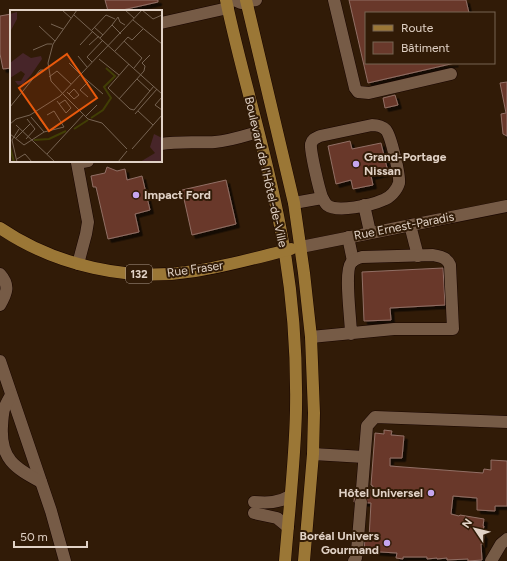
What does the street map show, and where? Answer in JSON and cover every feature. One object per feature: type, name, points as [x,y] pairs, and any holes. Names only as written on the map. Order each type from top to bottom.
[{"type":"main road","name":"Boulevard de l'Hôtel-de-Ville","points":[[239,2],[241,66],[268,169],[280,227],[293,332],[295,435],[285,561]]},
{"type":"main road","name":"Boulevard de l'Hôtel-de-Ville","points":[[239,2],[294,203],[301,247],[311,337],[314,413],[313,454],[304,561]]},
{"type":"main road","name":"Rue Fraser","points":[[0,228],[34,248],[78,264],[95,268],[141,274],[176,274],[222,266],[301,247]]},
{"type":"street","points":[[334,0],[355,88],[358,92],[369,93],[451,74]]},
{"type":"street","points":[[162,23],[239,2]]},
{"type":"street","points":[[372,125],[379,126],[386,130],[391,140],[399,181],[396,189],[385,200],[341,208],[333,208],[322,198],[311,152],[311,144],[314,139],[320,136],[372,125]]},
{"type":"street","points":[[162,144],[177,142],[217,142],[258,132]]},
{"type":"street","points":[[78,264],[88,222],[78,163],[83,162]]},
{"type":"street","points":[[294,203],[322,198]]},
{"type":"street","points":[[364,205],[370,232]]},
{"type":"street","name":"Rue Ernest-Paradis","points":[[301,247],[370,232],[507,206]]},
{"type":"street","points":[[410,225],[418,256]]},
{"type":"street","points":[[348,237],[353,261]]},
{"type":"street","points":[[311,337],[351,334],[394,330],[453,329],[450,266],[448,260],[443,257],[418,256],[356,258],[350,266],[348,275],[351,334]]},
{"type":"street","points":[[0,274],[5,279],[7,292],[0,305]]},
{"type":"street","points":[[0,361],[41,482],[65,561]]},
{"type":"street","points":[[11,395],[3,408],[1,440],[6,455],[16,466],[41,482]]},
{"type":"street","points":[[354,561],[357,551],[360,505],[365,502],[366,490],[362,487],[364,458],[370,421],[375,417],[507,422]]},
{"type":"street","points":[[313,454],[364,458]]},
{"type":"street","points":[[288,527],[277,518],[254,507],[278,501],[290,496]]},
{"type":"street","points":[[491,561],[501,544],[507,539]]},
{"type":"building","points":[[105,0],[158,0],[158,2],[122,10],[108,10]]},
{"type":"building","points":[[349,0],[466,0],[469,12],[365,12],[365,64],[451,64],[368,83]]},
{"type":"building","points":[[10,14],[10,68],[3,69],[0,54],[0,16]]},
{"type":"building","points":[[507,82],[507,136],[503,134],[501,114],[506,113],[500,83]]},
{"type":"building","points":[[395,95],[398,105],[385,108],[383,98]]},
{"type":"building","points":[[350,141],[352,149],[381,143],[388,172],[371,176],[373,185],[353,189],[351,180],[336,184],[328,146]]},
{"type":"building","points":[[107,167],[117,171],[125,169],[127,180],[142,176],[150,210],[135,214],[139,232],[108,239],[96,187],[93,187],[91,176],[105,173]]},
{"type":"building","points":[[226,180],[236,224],[192,235],[182,190]]},
{"type":"building","points":[[443,268],[445,305],[390,308],[391,320],[364,321],[362,272]]},
{"type":"building","name":"Hôtel Universel","points":[[384,430],[392,431],[391,435],[404,436],[402,458],[390,458],[390,466],[483,473],[484,469],[491,470],[491,460],[507,461],[507,506],[495,506],[495,511],[477,510],[477,498],[453,496],[451,514],[484,519],[482,534],[484,535],[483,544],[481,544],[482,560],[447,560],[447,558],[427,559],[427,557],[403,557],[403,559],[396,558],[397,553],[364,551],[365,537],[369,538],[371,503],[354,502],[355,489],[372,490],[373,486],[371,485],[375,433],[384,434]]},
{"type":"place","name":"Grand-Portage Nissan","points":[[356,164]]},
{"type":"place","name":"Impact Ford","points":[[136,195]]},
{"type":"place","name":"Hôtel Universel","points":[[431,493]]},
{"type":"place","name":"Boréal Univers Gourmand","points":[[387,543]]}]
